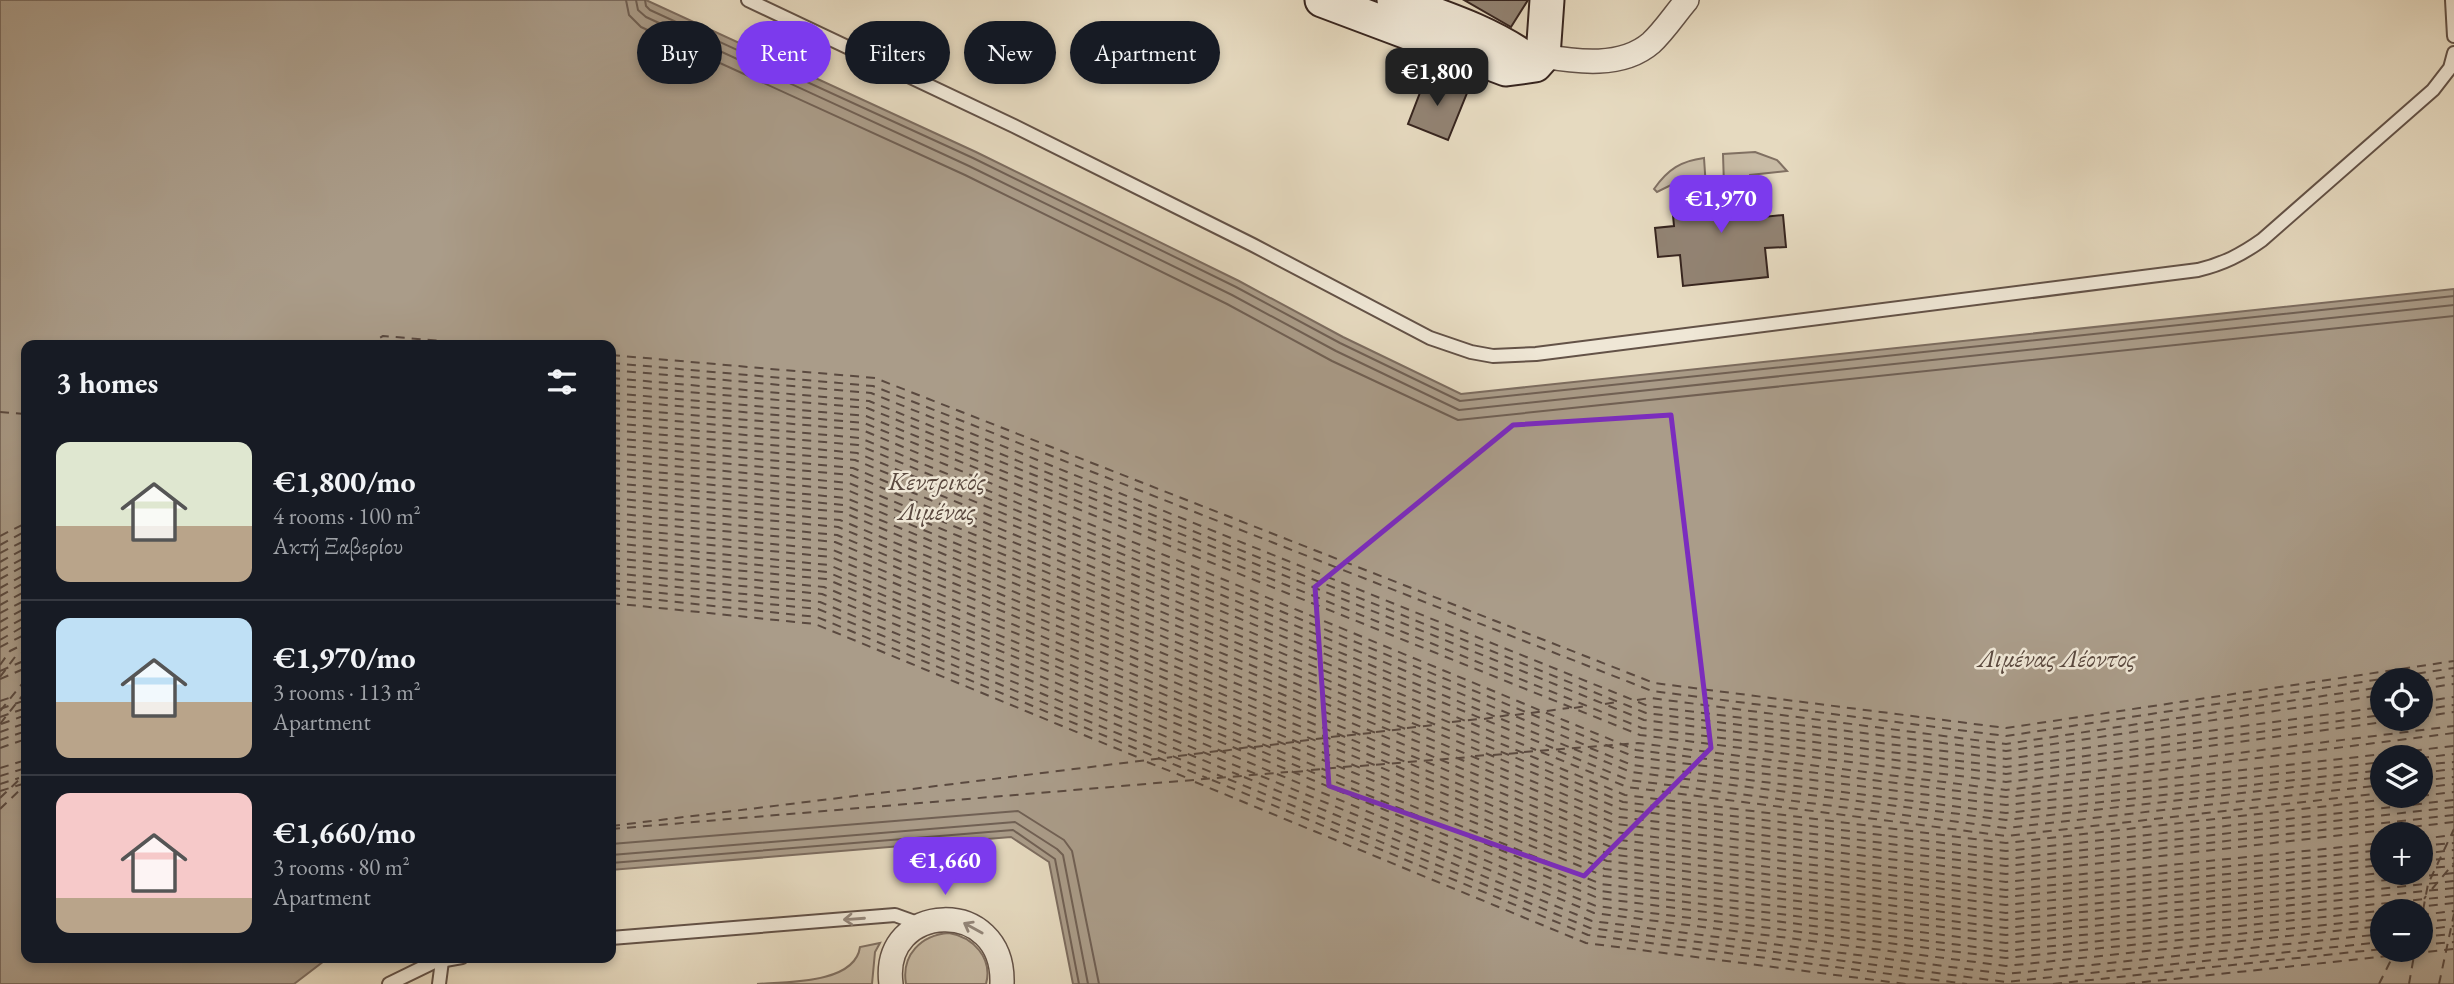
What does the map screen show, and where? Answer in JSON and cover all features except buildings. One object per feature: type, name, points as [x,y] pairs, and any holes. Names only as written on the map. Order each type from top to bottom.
[{"type":"main road","points":[[1322,0],[1506,69],[1539,61]]},
{"type":"main road","points":[[1394,0],[1539,61]]},
{"type":"main road","points":[[1539,61],[1547,0]]},
{"type":"street","points":[[1539,61],[1586,62],[1621,58],[1651,43],[1687,0]]},
{"type":"street","points":[[891,984],[889,971],[895,950],[904,936],[920,924],[938,919],[955,919],[972,925],[985,935],[998,953],[1002,984]]},
{"type":"lane","points":[[748,0],[1014,126],[1253,245],[1419,332],[1451,346],[1493,356],[1525,356],[2198,270],[2219,265],[2235,259],[2262,240],[2433,90],[2450,68],[2454,53]]},
{"type":"lane","points":[[2452,0],[2454,36]]},
{"type":"lane","points":[[616,938],[895,915],[920,924]]},
{"type":"lane","points":[[389,984],[432,963]]},
{"type":"lane","points":[[439,984],[440,963]]},
{"type":"highlighted area","points":[[1671,415],[1711,748],[1584,876],[1329,786],[1315,587],[1513,425]]},
{"type":"shaded area","points":[[1755,152],[1777,160],[1787,171],[1750,175],[1748,184],[1724,186],[1723,154]]},
{"type":"shaded area","points":[[1704,158],[1706,188],[1685,191],[1682,184],[1671,185],[1657,192],[1654,189],[1664,176],[1676,167]]},
{"type":"shaded area","points":[[949,933],[966,939],[979,950],[987,966],[986,984],[906,984],[907,964],[915,948],[930,938]]},
{"type":"shaded area","points":[[880,943],[875,952],[872,984],[757,984],[818,979],[833,974],[846,968],[855,959],[860,947]]},
{"type":"water","points":[[0,0],[646,0],[692,21],[637,21],[637,84],[722,84],[722,35],[736,41],[736,84],[828,84],[976,152],[1461,394],[2454,289],[2454,984],[1073,984],[1049,862],[1011,837],[616,870],[616,340],[21,340],[21,963],[321,963],[294,984],[0,984]]},
{"type":"ferry route","points":[[375,340],[383,336],[430,340]]},
{"type":"ferry route","points":[[616,355],[875,378],[1654,683],[2006,728],[2454,661]]},
{"type":"ferry route","points":[[616,363],[873,386],[1652,691],[2006,736],[2454,668]]},
{"type":"ferry route","points":[[616,370],[871,393],[1648,706],[2006,751],[2370,697]]},
{"type":"ferry route","points":[[616,378],[869,401],[1646,713],[2006,759],[2370,709]]},
{"type":"ferry route","points":[[616,385],[867,408],[1644,720],[2006,767],[2370,717]]},
{"type":"ferry route","points":[[616,393],[866,416],[1642,728],[2006,774],[2370,724]]},
{"type":"ferry route","points":[[616,400],[864,423],[1640,735],[2006,782],[2454,726]]},
{"type":"ferry route","points":[[616,408],[862,430],[1636,750],[2006,797],[2454,746]]},
{"type":"ferry route","points":[[0,412],[21,414]]},
{"type":"ferry route","points":[[616,415],[860,438],[1635,757],[2006,805],[2370,763]]},
{"type":"ferry route","points":[[616,423],[858,445],[1585,745]]},
{"type":"ferry route","points":[[616,430],[857,453],[1569,747]]},
{"type":"ferry route","points":[[616,438],[855,460],[1553,748]]},
{"type":"ferry route","points":[[616,445],[853,468],[1536,750]]},
{"type":"ferry route","points":[[616,453],[851,475],[1625,795],[2006,843],[2370,801]]},
{"type":"ferry route","points":[[616,460],[849,483],[1623,802],[2006,851],[2454,800]]},
{"type":"ferry route","points":[[616,468],[847,490],[1621,809],[2006,859],[2454,807]]},
{"type":"ferry route","points":[[616,475],[846,498],[1619,817],[2006,866],[2454,815]]},
{"type":"ferry route","points":[[616,483],[844,505],[1617,824],[2006,874],[2454,822]]},
{"type":"ferry route","points":[[616,490],[842,512],[1615,832],[2006,882],[2370,844]]},
{"type":"ferry route","points":[[616,498],[840,520],[1613,839],[2006,890],[2370,851]]},
{"type":"ferry route","points":[[616,505],[838,527],[1611,847],[2006,897],[2370,859]]},
{"type":"ferry route","points":[[616,513],[837,535],[1609,854],[2006,905],[2370,866]]},
{"type":"ferry route","points":[[616,520],[835,542],[1607,861],[2006,913],[2370,874]]},
{"type":"ferry route","points":[[0,536],[21,526]]},
{"type":"ferry route","points":[[616,528],[833,550],[1605,869],[2006,920],[2454,873]]},
{"type":"ferry route","points":[[0,545],[21,534]]},
{"type":"ferry route","points":[[616,536],[831,557],[1604,876],[2006,928],[2454,881]]},
{"type":"ferry route","points":[[0,553],[21,542]]},
{"type":"ferry route","points":[[616,544],[829,565],[1601,884],[2006,935],[2454,888]]},
{"type":"ferry route","points":[[0,562],[21,551]]},
{"type":"ferry route","points":[[616,551],[827,572],[1600,891],[2006,943],[2454,896]]},
{"type":"ferry route","points":[[616,558],[826,579],[1598,898],[2006,951],[2454,903]]},
{"type":"ferry route","points":[[0,571],[21,560]]},
{"type":"ferry route","points":[[616,566],[824,587],[1272,772]]},
{"type":"ferry route","points":[[0,579],[21,568]]},
{"type":"ferry route","points":[[616,573],[822,594],[1256,774]]},
{"type":"ferry route","points":[[0,588],[21,577]]},
{"type":"ferry route","points":[[616,581],[820,602],[1239,775]]},
{"type":"ferry route","points":[[0,596],[21,585]]},
{"type":"ferry route","points":[[616,589],[818,609],[1223,777]]},
{"type":"ferry route","points":[[0,605],[21,594]]},
{"type":"ferry route","points":[[616,596],[817,617],[1207,778]]},
{"type":"ferry route","points":[[0,613],[21,602]]},
{"type":"ferry route","points":[[616,604],[815,624],[1142,759]]},
{"type":"ferry route","points":[[0,622],[21,611]]},
{"type":"ferry route","points":[[0,631],[21,620]]},
{"type":"ferry route","points":[[0,640],[21,628]]},
{"type":"ferry route","points":[[0,647],[21,636]]},
{"type":"ferry route","points":[[0,665],[10,651],[21,646]]},
{"type":"ferry route","points":[[0,677],[15,657],[21,654]]},
{"type":"ferry route","points":[[0,671],[21,662]]},
{"type":"ferry route","points":[[0,679],[21,670]]},
{"type":"ferry route","points":[[2433,679],[2454,676]]},
{"type":"ferry route","points":[[2433,687],[2454,684]]},
{"type":"ferry route","points":[[0,711],[21,685]]},
{"type":"ferry route","points":[[1637,700],[1650,698],[2006,744],[2370,689]]},
{"type":"ferry route","points":[[0,724],[21,697]]},
{"type":"ferry route","points":[[2433,700],[2454,697]]},
{"type":"ferry route","points":[[0,701],[9,698]]},
{"type":"ferry route","points":[[0,709],[21,702]]},
{"type":"ferry route","points":[[1605,704],[1617,702]]},
{"type":"ferry route","points":[[2433,708],[2454,705]]},
{"type":"ferry route","points":[[1574,708],[1586,706]]},
{"type":"ferry route","points":[[1515,715],[1569,708]]},
{"type":"ferry route","points":[[0,717],[21,710]]},
{"type":"ferry route","points":[[2433,715],[2454,712]]},
{"type":"ferry route","points":[[1484,719],[1509,715]]},
{"type":"ferry route","points":[[1,724],[21,717]]},
{"type":"ferry route","points":[[1452,722],[1478,719]]},
{"type":"ferry route","points":[[0,732],[21,725]]},
{"type":"ferry route","points":[[1407,728],[1433,725]]},
{"type":"ferry route","points":[[1376,732],[1402,729]]},
{"type":"ferry route","points":[[0,740],[21,733]]},
{"type":"ferry route","points":[[1331,737],[1371,733]]},
{"type":"ferry route","points":[[1524,752],[1638,743],[2006,790],[2454,733]]},
{"type":"ferry route","points":[[1300,741],[1325,738]]},
{"type":"ferry route","points":[[0,748],[21,741]]},
{"type":"ferry route","points":[[1254,747],[1294,742]]},
{"type":"ferry route","points":[[1223,751],[1249,747]]},
{"type":"ferry route","points":[[1590,748],[1632,765],[2006,813],[2370,771]]},
{"type":"ferry route","points":[[1574,749],[1631,772],[2006,820],[2370,778]]},
{"type":"ferry route","points":[[1178,756],[1218,751]]},
{"type":"ferry route","points":[[1558,751],[1629,780],[2006,828],[2370,786]]},
{"type":"ferry route","points":[[1541,752],[1627,787],[2006,836],[2370,794]]},
{"type":"ferry route","points":[[1493,755],[1518,753]]},
{"type":"ferry route","points":[[2433,756],[2454,754]]},
{"type":"ferry route","points":[[1475,756],[1487,755]]},
{"type":"ferry route","points":[[616,825],[1172,757]]},
{"type":"ferry route","points":[[1360,766],[1470,757]]},
{"type":"ferry route","points":[[0,768],[21,762]]},
{"type":"ferry route","points":[[1147,762],[1190,779]]},
{"type":"ferry route","points":[[2433,764],[2454,762]]},
{"type":"ferry route","points":[[1311,770],[1355,766]]},
{"type":"ferry route","points":[[2433,771],[2454,769]]},
{"type":"ferry route","points":[[0,776],[21,770]]},
{"type":"ferry route","points":[[1294,772],[1306,771]]},
{"type":"ferry route","points":[[616,829],[1288,772]]},
{"type":"ferry route","points":[[1277,774],[1596,906],[2006,958],[2370,920]]},
{"type":"ferry route","points":[[1261,776],[1594,913],[2006,966],[2370,927]]},
{"type":"ferry route","points":[[1244,777],[1592,921],[2006,974],[2370,935]]},
{"type":"ferry route","points":[[2433,779],[2454,777]]},
{"type":"ferry route","points":[[0,784],[19,778]]},
{"type":"ferry route","points":[[0,798],[21,778]]},
{"type":"ferry route","points":[[1228,779],[1590,928],[2006,982],[2370,943]]},
{"type":"ferry route","points":[[1212,780],[1588,935],[1967,984]]},
{"type":"ferry route","points":[[1195,782],[1586,943],[1906,984]]},
{"type":"ferry route","points":[[2433,786],[2454,784]]},
{"type":"ferry route","points":[[0,791],[21,785]]},
{"type":"ferry route","points":[[0,809],[21,789]]},
{"type":"ferry route","points":[[2433,794],[2454,792]]},
{"type":"ferry route","points":[[2425,899],[2428,884],[2454,829]]},
{"type":"ferry route","points":[[2433,837],[2454,835]]},
{"type":"ferry route","points":[[2433,845],[2454,843]]},
{"type":"ferry route","points":[[2433,852],[2454,850]]},
{"type":"ferry route","points":[[2433,860],[2454,858]]},
{"type":"ferry route","points":[[2432,889],[2454,863]]},
{"type":"ferry route","points":[[2433,868],[2454,866]]},
{"type":"ferry route","points":[[2433,913],[2454,911]]},
{"type":"ferry route","points":[[2439,984],[2454,914]]},
{"type":"ferry route","points":[[2433,921],[2454,919]]},
{"type":"ferry route","points":[[2433,928],[2454,926]]},
{"type":"ferry route","points":[[2433,936],[2454,934]]},
{"type":"ferry route","points":[[2433,944],[2454,942]]},
{"type":"ferry route","points":[[2126,984],[2454,949]]},
{"type":"ferry route","points":[[2053,984],[2370,950]]},
{"type":"ferry route","points":[[2379,984],[2390,962]]},
{"type":"ferry route","points":[[2409,984],[2413,962]]},
{"type":"water label","name":"Κεντρικός Λιμένας","points":[[937,496]]},
{"type":"water label","name":"Λιμένας Λέοντος","points":[[2057,658]]}]
